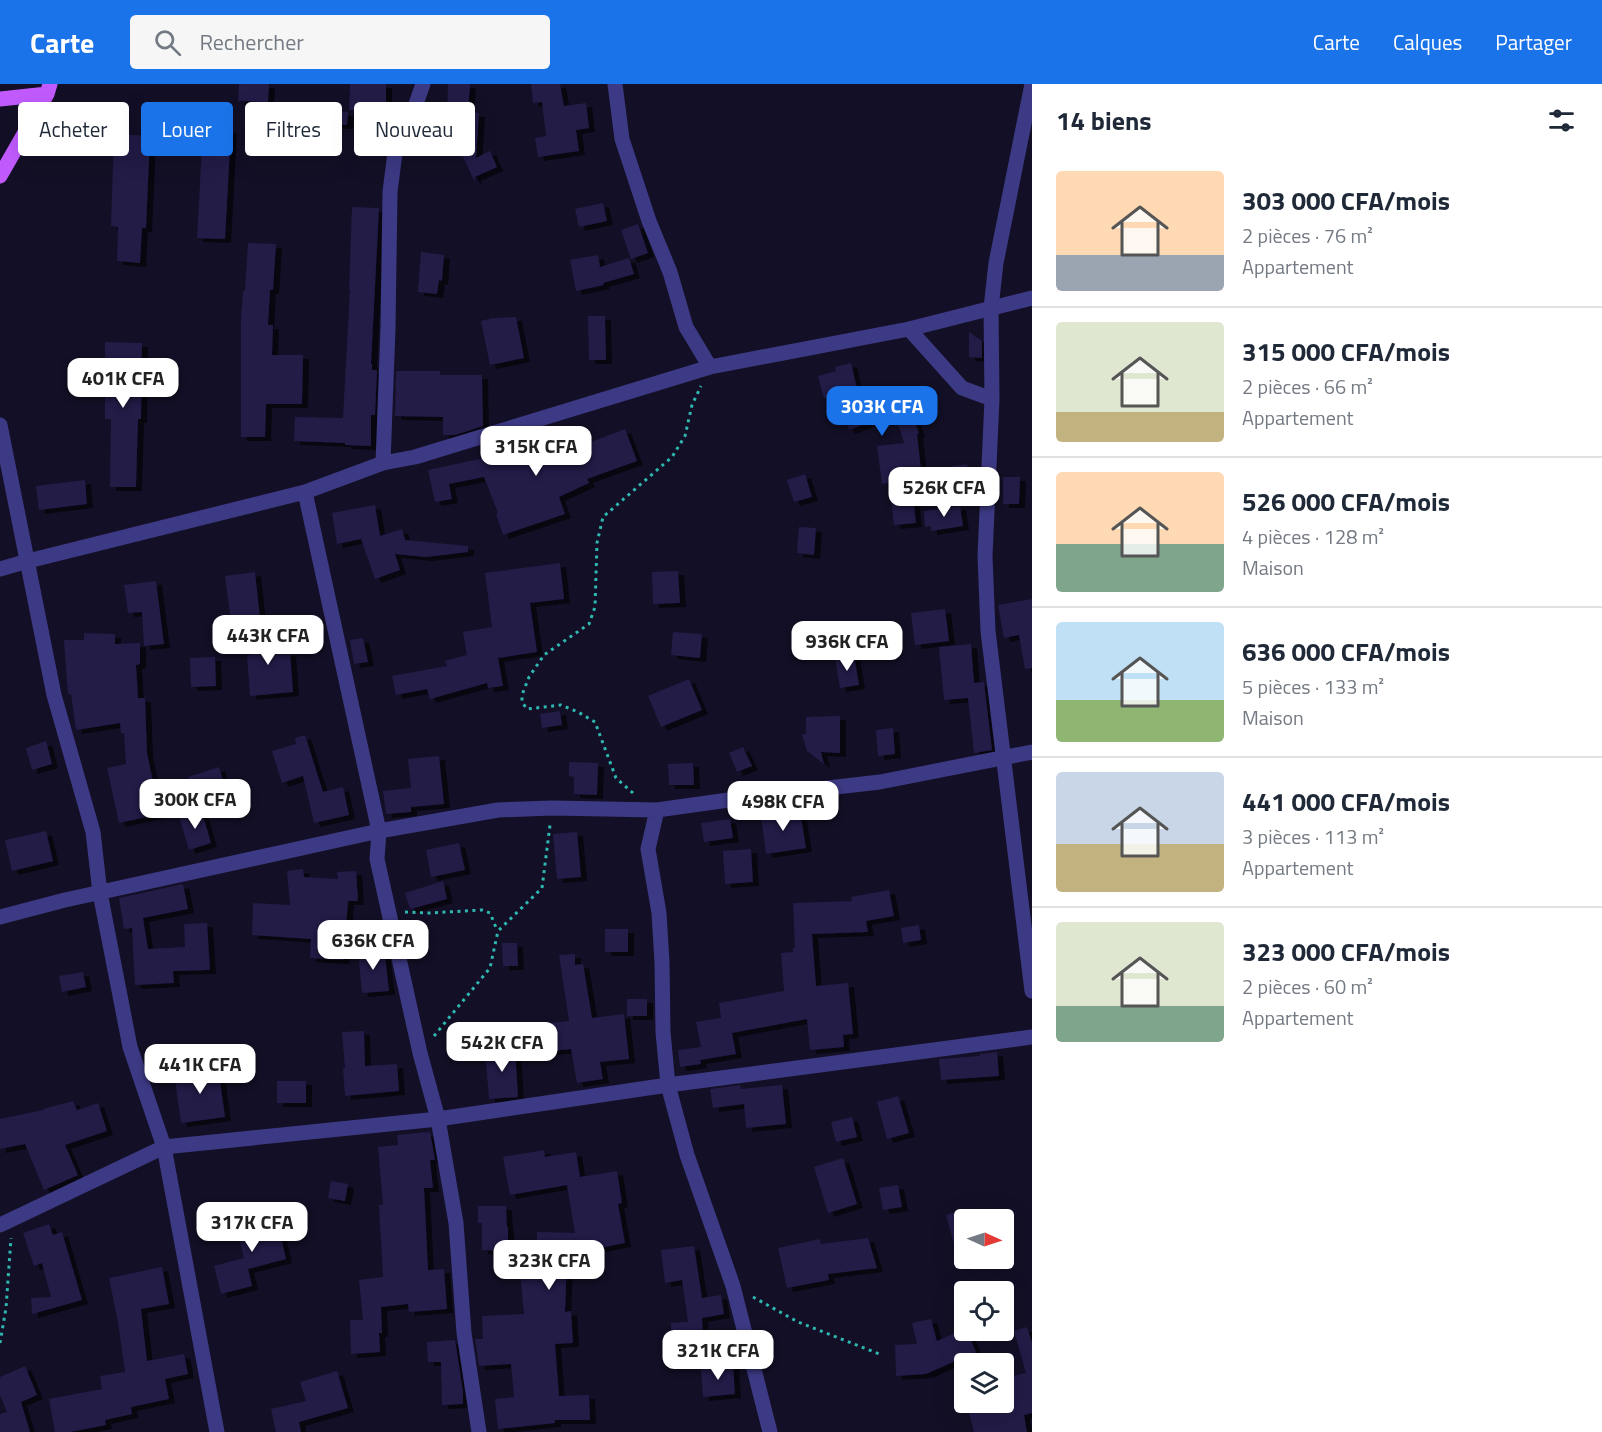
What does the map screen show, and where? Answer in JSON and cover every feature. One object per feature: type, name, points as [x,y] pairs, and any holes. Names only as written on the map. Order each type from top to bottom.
[{"type":"main road","points":[[0,99],[48,89]]},
{"type":"main road","points":[[0,176],[48,89]]},
{"type":"street","points":[[383,463],[390,192],[397,137],[410,121],[423,84]]},
{"type":"street","points":[[615,84],[622,139],[649,221],[670,272],[686,327],[710,367]]},
{"type":"street","points":[[1032,84],[996,263],[992,308],[992,399],[986,566],[988,631],[1032,991]]},
{"type":"street","points":[[0,569],[304,492],[383,463],[415,457],[710,367],[909,329],[1032,298]]},
{"type":"street","points":[[909,329],[962,388],[992,399]]},
{"type":"street","points":[[0,425],[54,695],[93,832],[99,893],[130,1047],[164,1147],[217,1432]]},
{"type":"street","points":[[304,492],[379,831],[377,859],[388,911],[420,1053],[438,1119],[456,1223],[464,1333],[479,1432]]},
{"type":"street","points":[[0,917],[65,900],[379,831],[498,810],[552,808],[657,810],[880,782],[1032,752]]},
{"type":"street","points":[[657,810],[648,849],[659,913],[663,1032],[668,1085],[687,1155],[733,1286],[770,1432]]},
{"type":"street","points":[[6,1222],[164,1147],[438,1119],[668,1085],[1032,1037]]},
{"type":"path","points":[[641,795],[633,793],[616,778],[595,722],[561,705],[526,709],[522,702],[522,695],[529,677],[543,655],[589,624],[596,607],[597,543],[603,517],[672,457],[685,436],[692,405],[710,367]]},
{"type":"path","points":[[420,1053],[490,968],[498,931],[542,888],[552,808]]},
{"type":"path","points":[[388,911],[429,913],[482,910],[490,912],[498,931]]},
{"type":"path","points":[[0,1343],[6,1308],[6,1222]]},
{"type":"path","points":[[733,1286],[798,1322],[882,1355]]},
{"type":"building","points":[[239,84],[269,84],[268,102],[238,101]]},
{"type":"building","points":[[350,84],[386,84],[386,102],[354,102],[354,110],[349,110]]},
{"type":"building","points":[[448,84],[470,84],[469,102],[447,102]]},
{"type":"building","points":[[531,84],[560,84],[564,106],[586,103],[589,128],[576,130],[579,151],[538,157],[535,138],[546,136],[542,102],[533,103]]},
{"type":"building","points":[[342,112],[348,112],[347,125],[342,125]]},
{"type":"building","points":[[475,113],[479,113],[476,158],[490,151],[497,167],[475,177],[475,182],[462,156],[475,156]]},
{"type":"building","points":[[129,135],[141,136],[141,156],[149,156],[146,228],[142,228],[140,263],[117,261],[118,227],[111,226],[113,156],[129,156]]},
{"type":"building","points":[[201,156],[230,156],[225,239],[197,238]]},
{"type":"building","points":[[603,203],[607,221],[579,227],[575,209]]},
{"type":"building","points":[[352,207],[379,208],[371,364],[372,370],[377,370],[375,415],[371,415],[371,446],[294,441],[295,417],[343,418]]},
{"type":"building","points":[[638,224],[648,253],[631,259],[621,230]]},
{"type":"building","points":[[248,243],[276,244],[268,325],[273,325],[272,355],[303,355],[302,404],[266,404],[265,437],[241,437],[241,319]]},
{"type":"building","points":[[421,252],[444,255],[442,281],[439,280],[437,294],[418,292]]},
{"type":"building","points":[[598,255],[600,267],[629,258],[634,274],[603,283],[604,285],[576,291],[570,260]]},
{"type":"building","points":[[588,316],[605,316],[606,360],[589,360]]},
{"type":"building","points":[[516,317],[524,358],[490,365],[481,321]]},
{"type":"building","points":[[969,332],[982,341],[982,358],[969,357]]},
{"type":"building","points":[[105,342],[142,343],[141,419],[138,419],[136,487],[110,487],[111,419],[105,419]]},
{"type":"building","points":[[851,363],[859,397],[871,393],[875,404],[907,394],[919,434],[917,434],[922,479],[911,480],[916,523],[894,525],[889,483],[882,484],[877,446],[904,443],[895,413],[849,430],[836,394],[824,398],[818,376],[836,371],[835,367]]},
{"type":"building","points":[[396,371],[440,371],[440,375],[482,375],[483,426],[455,435],[443,435],[443,417],[395,416]]},
{"type":"building","points":[[625,429],[637,461],[587,479],[589,483],[559,497],[565,514],[503,535],[496,514],[498,513],[484,477],[449,484],[452,499],[435,502],[428,470],[541,446],[542,451],[569,440],[573,449]]},
{"type":"building","points":[[967,464],[971,485],[954,488],[949,467]]},
{"type":"building","points":[[805,474],[812,497],[794,502],[787,480]]},
{"type":"building","points":[[1003,477],[1020,477],[1019,504],[1003,504]]},
{"type":"building","points":[[85,480],[87,504],[39,510],[36,486]]},
{"type":"building","points":[[375,505],[380,536],[402,529],[405,540],[468,546],[468,552],[426,557],[395,554],[400,570],[375,579],[361,539],[337,544],[332,513]]},
{"type":"building","points":[[960,506],[963,526],[931,531],[931,526],[925,527],[924,511]]},
{"type":"building","points":[[799,527],[816,528],[814,555],[797,553]]},
{"type":"building","points":[[560,563],[564,599],[530,603],[537,652],[498,658],[503,686],[488,688],[487,683],[430,699],[427,689],[396,695],[392,676],[447,666],[445,661],[467,655],[463,632],[492,627],[485,573]]},
{"type":"building","points":[[678,571],[680,603],[653,604],[652,572]]},
{"type":"building","points":[[255,572],[260,618],[231,622],[225,576]]},
{"type":"building","points":[[156,581],[164,644],[144,646],[142,612],[128,613],[124,585]]},
{"type":"building","points":[[1032,599],[1032,668],[1025,669],[1019,635],[1004,638],[998,605]]},
{"type":"building","points":[[945,609],[949,641],[915,645],[911,613]]},
{"type":"building","points":[[272,629],[272,653],[290,652],[293,692],[250,696],[247,655],[251,655],[251,630]]},
{"type":"building","points":[[673,632],[702,634],[700,658],[671,655]]},
{"type":"building","points":[[84,633],[115,634],[115,644],[140,643],[140,664],[136,665],[138,698],[145,698],[147,753],[160,814],[119,823],[107,768],[126,764],[124,733],[121,733],[120,723],[76,730],[71,694],[68,694],[64,640],[84,640]]},
{"type":"building","points":[[363,638],[368,662],[354,664],[350,640]]},
{"type":"building","points":[[971,644],[974,683],[984,682],[992,750],[974,753],[968,698],[944,700],[939,647]]},
{"type":"building","points":[[854,655],[859,685],[840,688],[835,658]]},
{"type":"building","points":[[215,657],[216,686],[191,687],[190,658]]},
{"type":"building","points":[[689,679],[702,710],[661,727],[648,696]]},
{"type":"building","points":[[560,711],[562,725],[542,728],[540,714]]},
{"type":"building","points":[[840,716],[840,753],[821,752],[824,764],[807,751],[802,734],[806,734],[806,717]]},
{"type":"building","points":[[893,728],[895,754],[878,756],[876,730]]},
{"type":"building","points":[[305,735],[323,792],[343,787],[349,815],[314,823],[303,776],[282,783],[272,751],[296,744],[295,738]]},
{"type":"building","points":[[46,741],[52,764],[32,770],[26,748]]},
{"type":"building","points":[[743,747],[752,766],[737,772],[729,753]]},
{"type":"building","points":[[439,756],[444,804],[411,807],[411,812],[386,814],[383,791],[411,788],[408,759]]},
{"type":"building","points":[[569,762],[598,763],[597,795],[574,794],[574,777],[569,776]]},
{"type":"building","points":[[693,763],[694,785],[669,785],[668,764]]},
{"type":"building","points":[[219,767],[226,791],[196,801],[188,777]]},
{"type":"building","points":[[201,809],[211,843],[189,850],[179,816]]},
{"type":"building","points":[[800,811],[806,848],[766,854],[761,816]]},
{"type":"building","points":[[730,819],[733,838],[704,842],[701,823]]},
{"type":"building","points":[[46,831],[53,861],[12,871],[5,840]]},
{"type":"building","points":[[577,832],[581,877],[557,879],[553,834]]},
{"type":"building","points":[[459,843],[465,870],[431,877],[426,850]]},
{"type":"building","points":[[751,849],[753,882],[725,884],[723,851]]},
{"type":"building","points":[[303,869],[304,877],[338,879],[337,872],[356,871],[358,901],[348,901],[343,960],[310,958],[311,939],[252,935],[253,903],[290,905],[287,871]]},
{"type":"building","points":[[443,881],[447,899],[410,909],[405,893]]},
{"type":"building","points":[[183,884],[188,909],[143,918],[148,949],[185,947],[184,924],[207,923],[210,970],[173,971],[174,983],[135,985],[132,928],[124,929],[119,898]]},
{"type":"building","points":[[889,890],[894,916],[866,921],[868,932],[812,934],[816,986],[848,983],[853,1034],[843,1035],[844,1047],[810,1050],[807,1019],[732,1033],[736,1054],[700,1060],[701,1064],[680,1067],[678,1050],[701,1047],[696,1022],[721,1018],[719,1003],[784,991],[781,953],[793,952],[795,948],[793,903],[852,901],[851,897]]},
{"type":"building","points":[[919,925],[921,940],[903,943],[901,928]]},
{"type":"building","points":[[605,929],[628,929],[628,952],[605,952]]},
{"type":"building","points":[[502,943],[517,943],[518,966],[503,966]]},
{"type":"building","points":[[384,948],[389,991],[362,993],[358,951]]},
{"type":"building","points":[[575,954],[575,965],[583,964],[592,1018],[624,1014],[629,1059],[600,1062],[603,1079],[577,1083],[571,1049],[523,1054],[520,1026],[569,1021],[559,955]]},
{"type":"building","points":[[83,972],[86,987],[62,992],[59,976]]},
{"type":"building","points":[[627,999],[647,999],[647,1016],[627,1016]]},
{"type":"building","points":[[364,1031],[365,1066],[397,1064],[399,1091],[345,1096],[342,1032]]},
{"type":"building","points":[[515,1048],[518,1097],[489,1099],[485,1050]]},
{"type":"building","points":[[997,1052],[999,1076],[941,1080],[939,1059],[980,1056],[980,1054]]},
{"type":"building","points":[[218,1066],[225,1117],[181,1123],[174,1072]]},
{"type":"building","points":[[277,1081],[306,1081],[306,1103],[277,1103]]},
{"type":"building","points":[[740,1085],[741,1089],[782,1085],[786,1124],[746,1128],[744,1104],[713,1108],[710,1089]]},
{"type":"building","points":[[898,1096],[909,1133],[887,1139],[877,1102]]},
{"type":"building","points":[[73,1101],[77,1110],[98,1103],[107,1131],[65,1145],[78,1175],[44,1190],[25,1144],[0,1149],[0,1119]]},
{"type":"building","points":[[852,1117],[857,1137],[836,1142],[831,1122]]},
{"type":"building","points":[[430,1132],[435,1160],[430,1160],[433,1188],[424,1188],[428,1270],[444,1269],[447,1309],[409,1312],[408,1304],[381,1307],[380,1352],[351,1354],[350,1320],[363,1320],[359,1280],[383,1277],[379,1205],[383,1205],[378,1147],[398,1145],[397,1135]]},
{"type":"building","points":[[544,1150],[545,1157],[576,1152],[580,1177],[617,1171],[622,1203],[618,1204],[625,1243],[571,1254],[571,1259],[567,1259],[565,1312],[571,1311],[573,1343],[555,1344],[559,1396],[589,1395],[590,1420],[555,1420],[555,1423],[498,1429],[495,1399],[514,1397],[511,1364],[479,1366],[475,1339],[483,1339],[482,1316],[524,1314],[520,1272],[536,1273],[537,1232],[575,1233],[567,1185],[510,1195],[503,1157]]},
{"type":"building","points":[[843,1158],[857,1204],[828,1213],[814,1167]]},
{"type":"building","points":[[331,1181],[348,1184],[345,1201],[328,1198]]},
{"type":"building","points":[[898,1185],[902,1207],[883,1210],[879,1188]]},
{"type":"building","points":[[478,1206],[506,1206],[508,1251],[482,1250],[482,1223],[478,1223]]},
{"type":"building","points":[[954,1213],[954,1244],[946,1215]]},
{"type":"building","points":[[276,1215],[286,1259],[248,1269],[252,1286],[221,1294],[214,1266],[244,1258],[236,1225]]},
{"type":"building","points":[[49,1224],[53,1235],[62,1232],[82,1300],[32,1314],[31,1298],[51,1297],[42,1263],[34,1266],[23,1233]]},
{"type":"building","points":[[868,1238],[877,1268],[828,1274],[829,1280],[787,1288],[778,1248],[820,1239],[821,1244]]},
{"type":"building","points":[[694,1246],[702,1298],[721,1295],[724,1314],[702,1318],[704,1358],[673,1359],[671,1323],[688,1322],[682,1280],[665,1283],[661,1250]]},
{"type":"building","points":[[162,1267],[169,1304],[141,1309],[147,1361],[184,1354],[188,1374],[165,1379],[169,1399],[131,1407],[132,1414],[105,1420],[106,1425],[70,1432],[55,1432],[49,1399],[102,1389],[100,1376],[125,1372],[109,1278]]},
{"type":"building","points":[[931,1319],[937,1341],[954,1333],[954,1341],[972,1341],[976,1352],[954,1353],[954,1362],[926,1374],[896,1376],[895,1345],[917,1344],[912,1323]]},
{"type":"building","points":[[1027,1327],[1032,1343],[1032,1413],[1024,1415],[1027,1432],[974,1432],[969,1413],[1014,1413],[1014,1376],[1026,1373],[1014,1331]]},
{"type":"building","points":[[455,1340],[463,1404],[442,1405],[441,1362],[428,1362],[427,1342]]},
{"type":"building","points":[[733,1365],[735,1394],[703,1397],[701,1368]]},
{"type":"building","points":[[25,1366],[37,1395],[21,1402],[30,1432],[0,1432],[0,1414],[7,1412],[0,1395],[0,1377]]},
{"type":"building","points":[[337,1371],[348,1408],[299,1422],[301,1432],[276,1432],[271,1409],[306,1401],[300,1382]]}]
